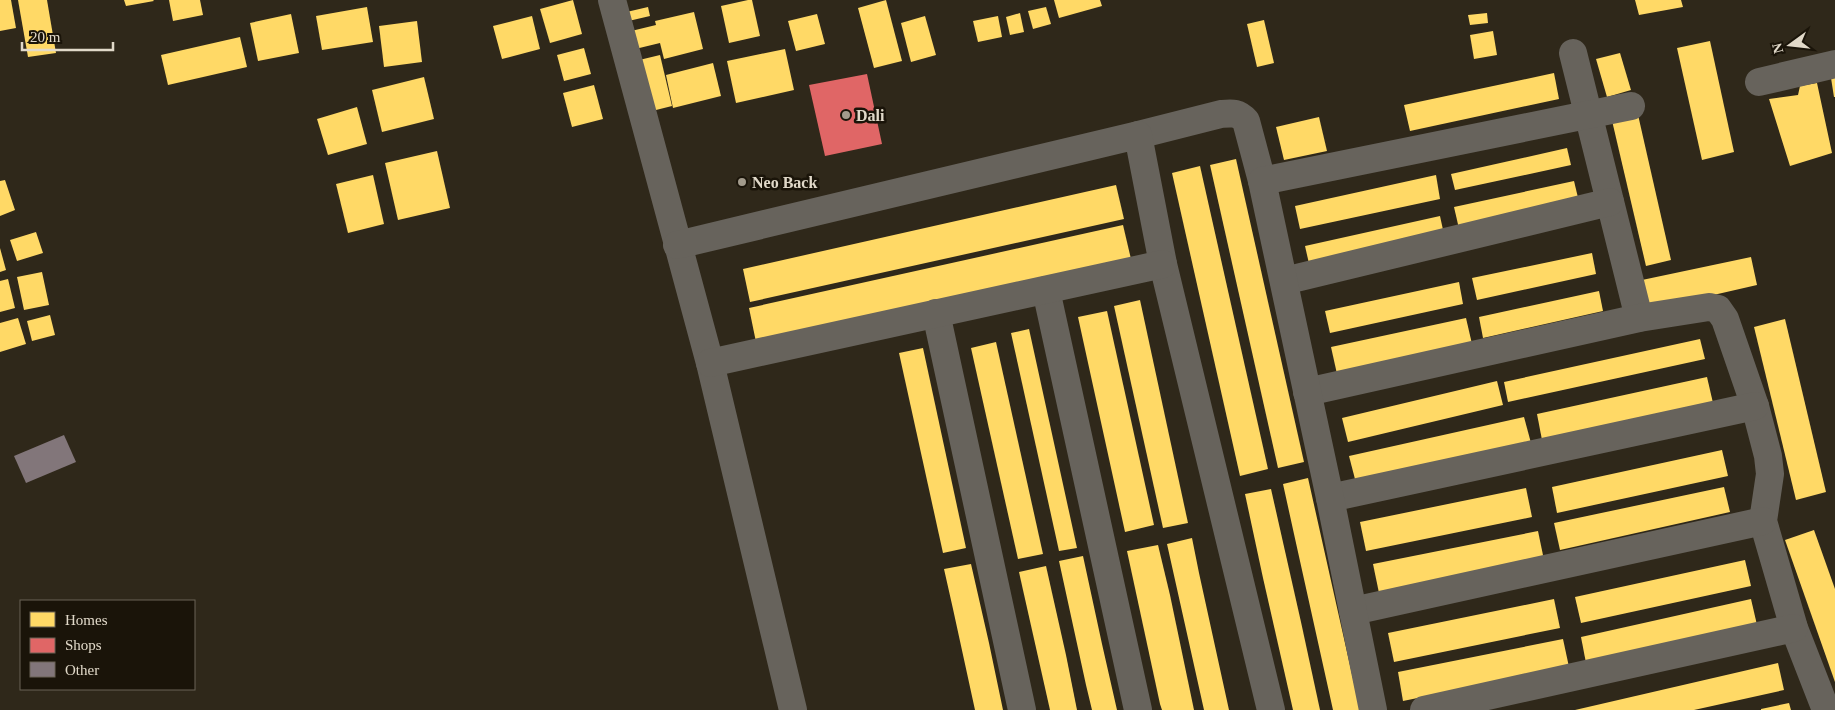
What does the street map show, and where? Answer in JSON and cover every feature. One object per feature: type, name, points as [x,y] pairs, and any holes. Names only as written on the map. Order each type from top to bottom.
[{"type":"street","points":[[612,0],[710,363],[793,710]]},
{"type":"street","points":[[1573,53],[1639,318]]},
{"type":"street","points":[[1759,82],[1835,64]]},
{"type":"street","points":[[1262,181],[1631,106]]},
{"type":"street","points":[[677,244],[1221,114],[1240,114],[1246,120],[1262,181],[1373,710]]},
{"type":"street","points":[[1138,134],[1163,264],[1271,710]]},
{"type":"street","points":[[1284,281],[1610,202]]},
{"type":"street","points":[[710,363],[1163,264]]},
{"type":"street","points":[[1046,290],[1138,710]]},
{"type":"street","points":[[1307,392],[1639,318],[1709,307],[1718,309],[1725,318],[1755,406],[1770,474],[1763,521],[1794,628],[1826,710]]},
{"type":"street","points":[[936,313],[1022,710]]},
{"type":"street","points":[[1330,498],[1755,406]]},
{"type":"street","points":[[1353,610],[1763,521]]},
{"type":"street","points":[[1424,710],[1794,628]]},
{"type":"building: Homes","points":[[0,0],[11,0],[16,28],[0,31]]},
{"type":"building: Homes","points":[[18,0],[47,0],[56,53],[28,57]]},
{"type":"building: Homes","points":[[124,0],[153,0],[154,1],[126,6]]},
{"type":"building: Homes","points":[[169,0],[200,0],[203,15],[173,21]]},
{"type":"building: Homes","points":[[573,0],[582,34],[550,43],[540,9]]},
{"type":"building: Homes","points":[[752,0],[760,36],[729,43],[721,6]]},
{"type":"building: Homes","points":[[886,0],[902,61],[874,68],[858,8]]},
{"type":"building: Homes","points":[[1054,0],[1100,0],[1102,6],[1059,18]]},
{"type":"building: Homes","points":[[1635,0],[1681,0],[1683,7],[1639,15]]},
{"type":"building: Homes","points":[[367,7],[373,42],[322,50],[316,16]]},
{"type":"building: Homes","points":[[648,7],[650,16],[620,23],[618,14]]},
{"type":"building: Homes","points":[[1046,7],[1051,24],[1033,29],[1028,11]]},
{"type":"building: Homes","points":[[694,12],[703,49],[664,59],[660,43],[627,51],[623,33],[656,25],[655,21]]},
{"type":"building: Homes","points":[[1020,13],[1024,32],[1010,35],[1006,17]]},
{"type":"building: Homes","points":[[1487,13],[1488,23],[1470,25],[1468,15]]},
{"type":"building: Homes","points":[[291,14],[299,53],[258,61],[250,23]]},
{"type":"building: Homes","points":[[817,14],[825,44],[796,51],[788,21]]},
{"type":"building: Homes","points":[[532,16],[540,49],[502,59],[493,26]]},
{"type":"building: Homes","points":[[925,16],[936,55],[911,62],[901,23]]},
{"type":"building: Homes","points":[[998,16],[1002,37],[978,42],[973,21]]},
{"type":"building: Homes","points":[[1264,20],[1274,63],[1257,67],[1247,24]]},
{"type":"building: Homes","points":[[417,21],[422,62],[384,67],[379,26]]},
{"type":"building: Homes","points":[[1493,31],[1497,55],[1474,59],[1470,35]]},
{"type":"building: Homes","points":[[240,37],[247,67],[168,85],[161,55]]},
{"type":"building: Homes","points":[[1710,41],[1734,152],[1702,160],[1677,48]]},
{"type":"building: Homes","points":[[584,48],[591,74],[564,81],[557,55]]},
{"type":"building: Homes","points":[[785,49],[794,90],[736,103],[727,61]]},
{"type":"building: Homes","points":[[1620,53],[1631,90],[1607,97],[1596,59]]},
{"type":"building: Homes","points":[[660,55],[672,106],[644,113],[631,62]]},
{"type":"building: Homes","points":[[713,63],[721,96],[673,108],[666,75]]},
{"type":"building: Homes","points":[[1554,73],[1559,99],[1410,131],[1404,105]]},
{"type":"building: Homes","points":[[1835,76],[1835,97],[1834,97],[1831,78]]},
{"type":"building: Homes","points":[[424,77],[434,119],[382,132],[372,90]]},
{"type":"building: Homes","points":[[1817,83],[1832,153],[1790,166],[1769,99],[1798,95],[1800,86]]},
{"type":"building: Homes","points":[[594,85],[603,119],[572,127],[563,93]]},
{"type":"building: Homes","points":[[1636,106],[1671,260],[1646,266],[1610,112]]},
{"type":"building: Homes","points":[[357,107],[367,144],[328,155],[317,119]]},
{"type":"building: Homes","points":[[1319,117],[1327,151],[1284,160],[1276,127]]},
{"type":"building: Homes","points":[[1567,148],[1571,165],[1455,190],[1451,174]]},
{"type":"building: Homes","points":[[437,151],[450,208],[398,220],[385,163]]},
{"type":"building: Homes","points":[[1236,159],[1304,462],[1278,468],[1210,165]]},
{"type":"building: Homes","points":[[1200,166],[1268,469],[1240,476],[1172,173]]},
{"type":"building: Homes","points":[[373,175],[384,224],[348,233],[336,184]]},
{"type":"building: Homes","points":[[1436,175],[1440,199],[1300,229],[1295,206]]},
{"type":"building: Homes","points":[[5,180],[15,210],[0,216],[0,181]]},
{"type":"building: Homes","points":[[1574,181],[1580,206],[1460,233],[1454,207]]},
{"type":"building: Homes","points":[[1116,185],[1124,219],[750,302],[743,269]]},
{"type":"building: Homes","points":[[1440,216],[1445,239],[1310,268],[1305,246]]},
{"type":"building: Homes","points":[[1123,225],[1131,259],[756,342],[749,308]]},
{"type":"building: Homes","points":[[36,232],[43,253],[17,261],[10,240]]},
{"type":"building: Homes","points":[[0,248],[6,270],[0,272]]},
{"type":"building: Homes","points":[[1592,253],[1596,274],[1477,300],[1472,278]]},
{"type":"building: Homes","points":[[1751,257],[1757,285],[1648,310],[1642,280]]},
{"type":"building: Homes","points":[[42,272],[49,305],[24,310],[17,277]]},
{"type":"building: Homes","points":[[8,279],[15,308],[0,312],[0,281]]},
{"type":"building: Homes","points":[[1459,282],[1463,304],[1330,333],[1325,311]]},
{"type":"building: Homes","points":[[1599,291],[1603,311],[1483,338],[1479,317]]},
{"type":"building: Homes","points":[[1140,300],[1188,523],[1163,528],[1114,306]]},
{"type":"building: Homes","points":[[1107,311],[1154,525],[1125,532],[1078,317]]},
{"type":"building: Homes","points":[[50,315],[55,335],[32,341],[27,321]]},
{"type":"building: Homes","points":[[18,318],[26,344],[0,352],[0,323]]},
{"type":"building: Homes","points":[[1466,318],[1472,344],[1337,374],[1331,347]]},
{"type":"building: Homes","points":[[1785,319],[1826,492],[1796,500],[1754,327]]},
{"type":"building: Homes","points":[[1029,329],[1077,548],[1059,551],[1011,333]]},
{"type":"building: Homes","points":[[1700,339],[1705,359],[1508,402],[1504,382]]},
{"type":"building: Homes","points":[[996,342],[1043,554],[1018,559],[971,348]]},
{"type":"building: Homes","points":[[923,348],[966,548],[943,553],[899,353]]},
{"type":"building: Homes","points":[[1707,377],[1713,403],[1542,440],[1537,414]]},
{"type":"building: Homes","points":[[1497,381],[1503,405],[1348,442],[1342,418]]},
{"type":"building: Homes","points":[[1524,417],[1531,443],[1356,483],[1349,456]]},
{"type":"building: Homes","points":[[1722,450],[1728,476],[1557,513],[1552,487]]},
{"type":"building: Homes","points":[[1308,478],[1360,710],[1333,710],[1283,484]]},
{"type":"building: Homes","points":[[1724,487],[1730,512],[1560,550],[1554,523]]},
{"type":"building: Homes","points":[[1526,488],[1532,517],[1366,551],[1360,522]]},
{"type":"building: Homes","points":[[1271,489],[1320,710],[1293,710],[1263,578],[1245,494]]},
{"type":"building: Homes","points":[[1814,530],[1835,589],[1835,682],[1785,540]]},
{"type":"building: Homes","points":[[1538,531],[1544,560],[1379,593],[1373,564]]},
{"type":"building: Homes","points":[[1192,538],[1229,710],[1204,710],[1167,544]]},
{"type":"building: Homes","points":[[1158,545],[1194,710],[1162,710],[1160,704],[1127,551]]},
{"type":"building: Homes","points":[[1083,556],[1117,710],[1092,710],[1086,685],[1059,561]]},
{"type":"building: Homes","points":[[1745,560],[1751,586],[1581,623],[1575,597]]},
{"type":"building: Homes","points":[[971,564],[1003,710],[975,710],[944,569]]},
{"type":"building: Homes","points":[[1046,566],[1077,710],[1050,710],[1019,572]]},
{"type":"building: Homes","points":[[1554,599],[1560,628],[1394,662],[1388,633]]},
{"type":"building: Homes","points":[[1751,599],[1757,625],[1586,663],[1581,637]]},
{"type":"building: Homes","points":[[1563,639],[1569,667],[1403,701],[1398,672]]},
{"type":"building: Homes","points":[[1778,663],[1784,690],[1694,710],[1575,710]]},
{"type":"building: Homes","points":[[1789,703],[1791,710],[1761,710],[1761,709]]},
{"type":"building: Shops","name":"Dali","points":[[867,74],[882,144],[825,156],[809,85]]},
{"type":"building: Other","points":[[64,435],[76,462],[26,483],[14,456]]},
{"type":"place","name":"Dali","points":[[846,115]]},
{"type":"place","name":"Neo Back","points":[[742,182]]}]
